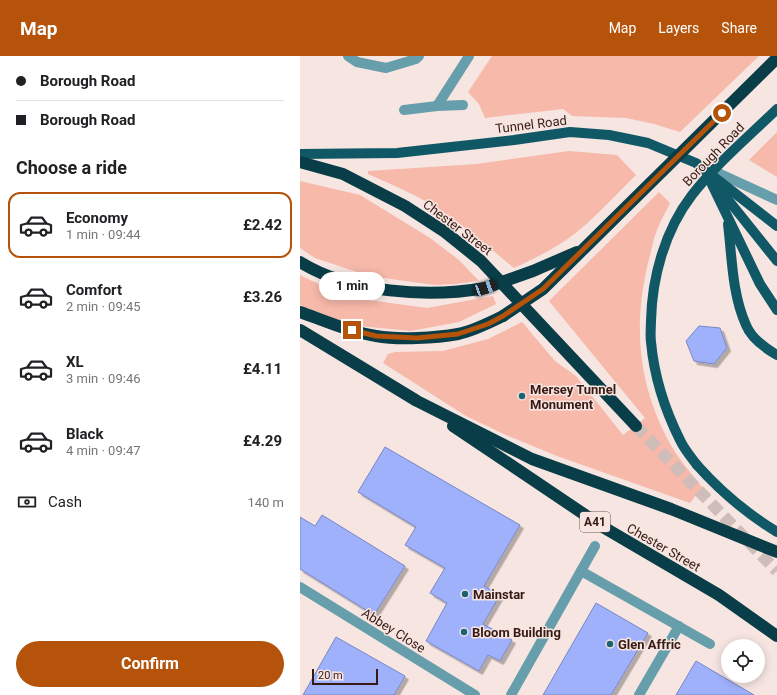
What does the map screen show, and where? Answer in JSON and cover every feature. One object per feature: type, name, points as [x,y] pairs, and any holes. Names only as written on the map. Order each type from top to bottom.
[{"type":"highway","name":"Borough Road","points":[[300,312],[340,327],[376,336],[417,338],[458,334],[488,324],[503,316],[543,289],[777,58]]},
{"type":"highway","name":"Chester Street","points":[[300,162],[343,174],[405,206],[445,232],[481,261],[636,426]]},
{"type":"highway","name":"Borough Road","points":[[300,262],[335,278],[360,285],[393,291],[429,293],[462,292],[485,288],[533,271],[585,248]]},
{"type":"highway","name":"A41","points":[[300,330],[417,401]]},
{"type":"highway","name":"Chester Street","points":[[417,401],[510,466],[603,527],[719,595],[777,636]]},
{"type":"highway","points":[[417,401],[532,459],[671,510],[777,552]]},
{"type":"main road","name":"Borough Road","points":[[777,109],[708,176],[691,196],[678,216],[668,237],[658,268],[651,313],[650,340],[656,374],[680,441],[697,465],[716,486],[735,503],[777,532]]},
{"type":"main road","name":"Tunnel Road","points":[[300,154],[397,153],[570,132],[609,135],[648,143],[696,163]]},
{"type":"main road","points":[[696,163],[777,226]]},
{"type":"main road","points":[[705,170],[760,284],[777,310]]},
{"type":"main road","points":[[705,170],[762,244],[777,261]]},
{"type":"main road","points":[[727,216],[736,295],[746,326],[756,339],[777,355]]},
{"type":"street","points":[[348,56],[357,62],[386,68],[416,59],[419,56]]},
{"type":"street","points":[[437,106],[469,56]]},
{"type":"street","points":[[404,110],[463,105]]},
{"type":"street","name":"Tunnel Road","points":[[696,163],[777,200]]},
{"type":"street","points":[[511,695],[595,546]]},
{"type":"street","points":[[581,571],[710,644]]},
{"type":"street","name":"Abbey Close","points":[[300,587],[475,695]]},
{"type":"street","points":[[639,695],[679,626]]},
{"type":"shaded area","points":[[492,56],[759,56],[680,132],[654,124],[626,118],[572,116],[563,109],[485,118],[479,104],[468,92]]},
{"type":"shaded area","points":[[777,132],[777,177],[749,160]]},
{"type":"shaded area","points":[[569,151],[617,155],[636,175],[593,218],[566,240],[534,259],[514,268],[453,218],[416,196],[368,174],[368,171],[477,164]]},
{"type":"shaded area","points":[[300,181],[360,195],[430,238],[459,260],[479,281],[435,285],[369,276],[315,258],[300,248]]},
{"type":"shaded area","points":[[659,192],[670,203],[656,233],[644,283],[641,306],[641,351],[644,374],[658,418],[675,452],[702,487],[690,503],[557,456],[506,435],[466,416],[383,363],[388,354],[395,352],[443,351],[488,339],[522,322],[555,361],[576,376],[623,435],[645,418],[549,301]]},
{"type":"shaded area","points":[[300,275],[354,298],[427,308],[493,296],[496,304],[459,322],[410,331],[360,326],[328,317],[300,305]]},
{"type":"building","points":[[699,326],[720,328],[727,348],[714,364],[694,361],[686,341]]},
{"type":"building","points":[[385,447],[520,525],[484,586],[500,595],[483,624],[512,640],[500,661],[488,655],[479,671],[426,641],[447,603],[430,593],[445,568],[405,545],[416,527],[358,492]]},
{"type":"building","points":[[322,515],[405,566],[374,615],[300,569],[300,517],[315,526]]},
{"type":"building","points":[[596,603],[648,633],[611,695],[543,695]]},
{"type":"building","points":[[336,637],[405,676],[394,695],[303,695]]},
{"type":"building","points":[[696,661],[721,676],[721,683],[734,683],[754,695],[676,695]]},
{"type":"tunnel","points":[[636,426],[777,571]]},
{"type":"place","name":"Mersey Tunnel Monument","points":[[522,396]]},
{"type":"place","name":"Mainstar","points":[[465,594]]},
{"type":"place","name":"Bloom Building","points":[[464,632]]},
{"type":"place","name":"Glen Affric","points":[[610,644]]},
{"type":"route","points":[[352,330],[376,336],[417,338],[458,334],[488,324],[503,316],[543,289],[722,113]]}]
